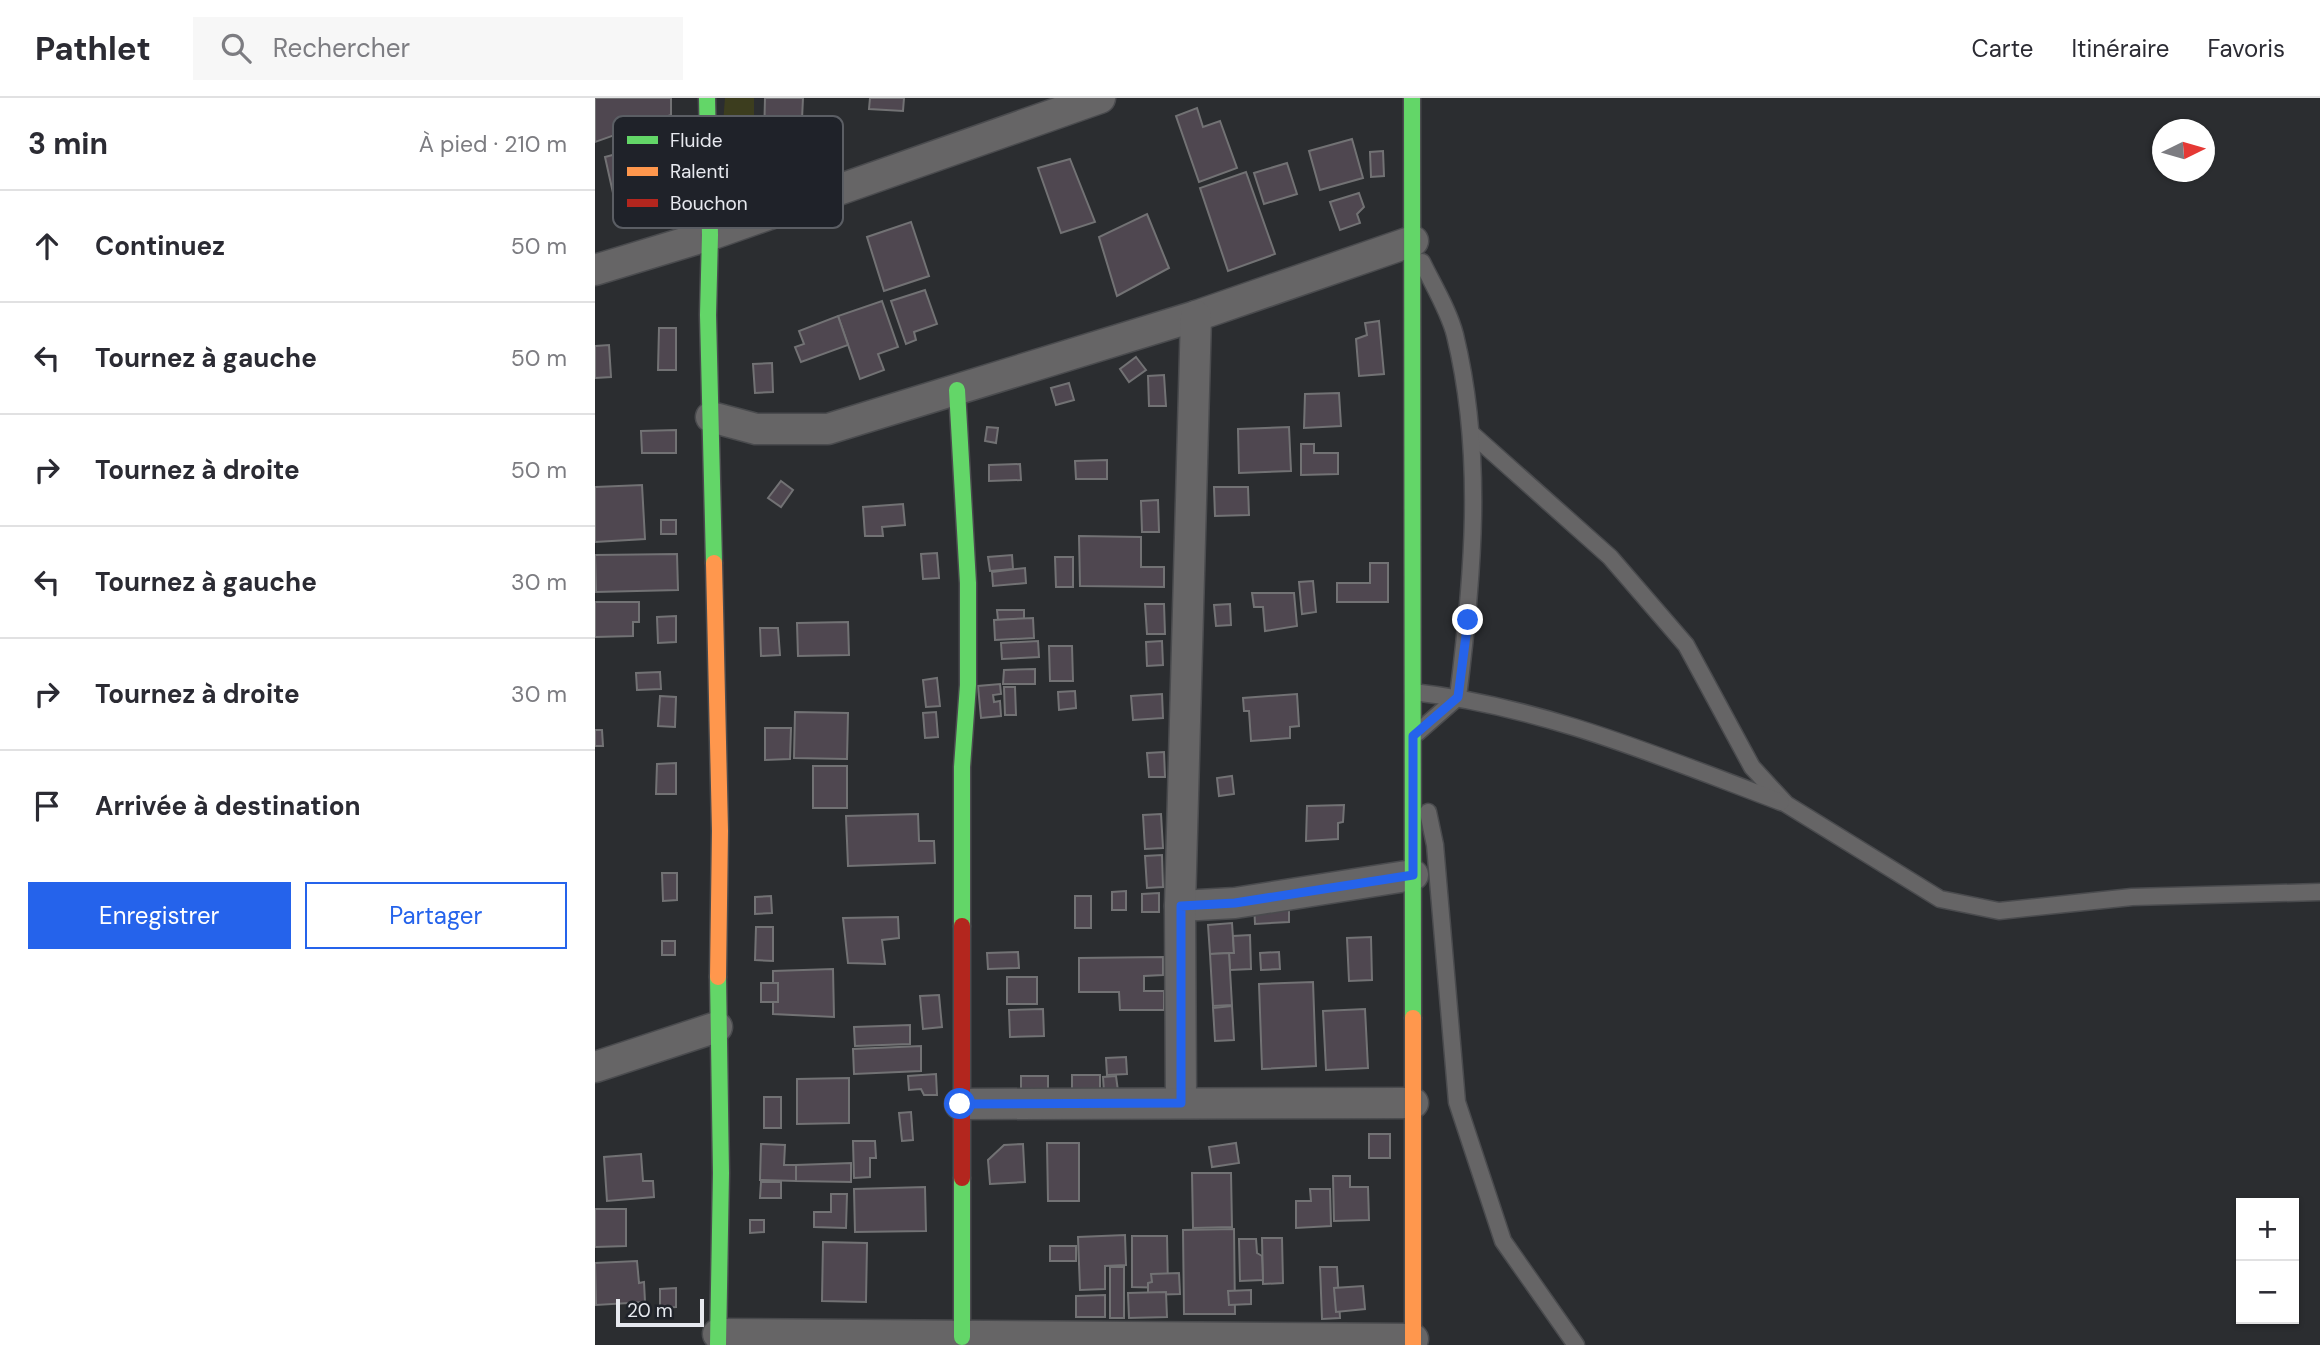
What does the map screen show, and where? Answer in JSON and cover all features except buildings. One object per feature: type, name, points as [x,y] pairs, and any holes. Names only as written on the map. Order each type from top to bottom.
[{"type":"street","points":[[707,98],[707,116]]},
{"type":"street","points":[[843,188],[1100,98]]},
{"type":"street","points":[[710,228],[708,315],[720,831],[717,1027],[722,1173],[718,1340],[962,1337],[1413,1342],[1412,98]]},
{"type":"street","points":[[595,270],[730,228]]},
{"type":"street","points":[[711,417],[756,429],[828,429],[1196,316],[1413,241]]},
{"type":"street","points":[[1181,1103],[1181,906],[1196,316]]},
{"type":"street","points":[[957,390],[968,621],[968,685],[962,767],[962,1337]]},
{"type":"street","points":[[1181,906],[1235,903],[1413,875]]},
{"type":"street","points":[[595,1067],[717,1027]]},
{"type":"street","points":[[960,1104],[1413,1103]]},
{"type":"lane","points":[[1413,241],[1454,333],[1472,434],[1473,536],[1468,620],[1458,697],[1413,736],[1435,845],[1457,1102],[1503,1241],[1576,1345]]},
{"type":"lane","points":[[1472,434],[1610,557],[1686,645],[1752,767],[1786,804]]},
{"type":"lane","points":[[1413,692],[1458,697],[1528,713],[1628,744],[1786,804],[1940,899],[1999,911],[2132,897],[2320,892]]},
{"type":"green space","points":[[725,98],[754,98],[754,116],[724,116]]},
{"type":"traffic: fast","points":[[707,98],[707,116]]},
{"type":"traffic: fast","points":[[1412,98],[1413,1018]]},
{"type":"traffic: fast","points":[[710,228],[708,315],[714,563]]},
{"type":"traffic: fast","points":[[957,390],[968,583],[968,685],[962,767],[962,926]]},
{"type":"traffic: fast","points":[[718,977],[721,1173],[718,1345]]},
{"type":"traffic: fast","points":[[962,1178],[962,1337]]},
{"type":"traffic: slow","points":[[714,563],[720,831],[718,977]]},
{"type":"traffic: slow","points":[[1413,1018],[1413,1345]]},
{"type":"traffic: jam","points":[[962,926],[962,1178]]},
{"type":"route","points":[[960,1104],[1181,1103],[1181,906],[1235,903],[1413,875],[1413,736],[1458,697],[1468,620]]}]
